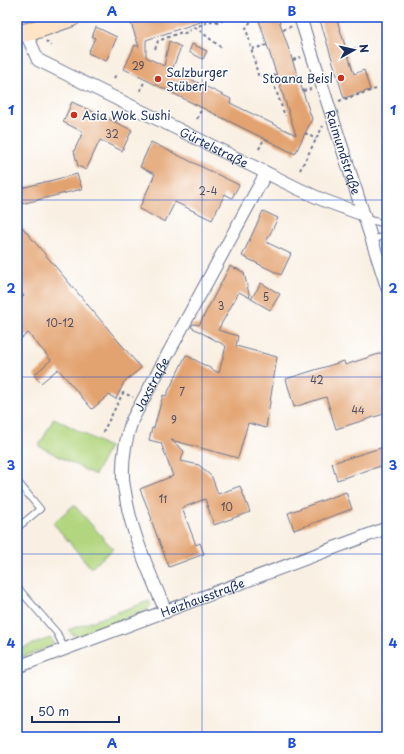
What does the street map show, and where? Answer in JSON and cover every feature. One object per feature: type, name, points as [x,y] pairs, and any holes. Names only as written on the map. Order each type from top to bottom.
[{"type":"main road","points":[[22,34],[72,17]]},
{"type":"street","name":"Raimundstraße","points":[[296,22],[365,217],[387,288]]},
{"type":"street","name":"Gürtelstraße","points":[[22,34],[38,60],[299,189],[365,217]]},
{"type":"street","name":"Jaxstraße","points":[[166,612],[134,533],[127,506],[122,478],[126,438],[132,420],[266,173]]},
{"type":"street","name":"Heizhausstraße","points":[[17,668],[387,528]]},
{"type":"lane","points":[[365,217],[387,224]]},
{"type":"lane","points":[[372,240],[384,236],[387,237]]},
{"type":"lane","points":[[17,481],[40,509],[17,528]]},
{"type":"lane","points":[[17,587],[58,633],[65,650]]},
{"type":"path","points":[[155,49],[158,40],[182,32],[184,34],[189,32],[190,29],[214,20],[218,22],[224,17]]},
{"type":"path","points":[[254,17],[246,28],[258,75],[276,75]]},
{"type":"path","points":[[337,20],[348,17]]},
{"type":"path","points":[[282,30],[296,22]]},
{"type":"path","points":[[195,27],[222,49]]},
{"type":"path","points":[[252,50],[267,44]]},
{"type":"path","points":[[347,51],[366,45]]},
{"type":"path","points":[[292,60],[302,57]]},
{"type":"path","points":[[114,78],[117,73]]},
{"type":"path","points":[[271,76],[285,116]]},
{"type":"path","points":[[140,91],[145,80]]},
{"type":"path","points":[[302,91],[312,88]]},
{"type":"path","points":[[336,102],[376,89]]},
{"type":"path","points":[[281,106],[286,104]]},
{"type":"path","points":[[197,119],[202,108]]},
{"type":"path","points":[[115,122],[120,112]]},
{"type":"path","points":[[300,170],[324,124]]},
{"type":"path","points":[[305,133],[316,139]]},
{"type":"path","points":[[259,149],[264,139]]},
{"type":"path","points":[[120,391],[135,399]]},
{"type":"path","points":[[103,432],[123,392]]},
{"type":"green space","points":[[54,418],[109,447],[95,475],[39,446]]},
{"type":"green space","points":[[74,505],[113,549],[91,568],[53,523]]},
{"type":"green space","points":[[149,601],[151,605],[146,611],[78,636],[72,634],[68,630]]},
{"type":"green space","points":[[50,638],[53,641],[52,646],[17,659],[17,650]]},
{"type":"building","points":[[150,17],[208,17],[209,19],[146,40],[146,57],[164,66],[169,41],[181,47],[172,70],[231,99],[230,103],[296,135],[258,17],[278,17],[312,119],[295,154],[124,69],[135,45],[139,47],[131,23]]},
{"type":"building","points":[[319,17],[336,17],[354,74],[364,70],[370,90],[344,98]]},
{"type":"building","points":[[96,27],[117,37],[106,61],[88,53],[95,38],[92,37]]},
{"type":"building","points":[[192,44],[207,51],[203,59],[189,52]]},
{"type":"building","points":[[72,102],[132,130],[122,151],[100,140],[86,170],[78,166],[74,151],[83,132],[63,122]]},
{"type":"building","points":[[151,142],[239,185],[232,198],[225,194],[212,220],[175,202],[165,222],[139,209],[155,174],[140,167]]},
{"type":"building","points":[[77,174],[82,189],[17,205],[17,189]]},
{"type":"building","points":[[263,211],[278,218],[266,242],[291,254],[281,275],[242,256]]},
{"type":"building","points":[[17,221],[141,368],[124,382],[116,399],[109,395],[92,409],[58,369],[41,383],[34,375],[51,360],[28,333],[17,342],[17,328],[21,324],[17,320],[17,302],[24,296],[17,288]]},
{"type":"building","points":[[230,266],[244,273],[250,298],[239,292],[218,330],[238,336],[236,346],[277,357],[266,428],[248,423],[238,458],[171,440],[184,451],[181,461],[199,465],[212,477],[218,494],[240,486],[250,512],[214,525],[205,499],[182,508],[196,545],[200,543],[204,554],[169,567],[140,489],[173,476],[161,443],[149,440],[152,428],[154,428],[163,395],[166,396],[186,355],[219,373],[226,346],[191,327],[193,324],[199,325]]},
{"type":"building","points":[[261,283],[280,294],[270,310],[251,299]]},
{"type":"building","points":[[385,352],[387,359],[387,413],[336,429],[326,397],[294,407],[286,379],[344,361],[345,365]]},
{"type":"building","points":[[387,446],[387,464],[337,480],[332,463]]},
{"type":"building","points":[[346,492],[352,509],[294,530],[288,513]]},
{"type":"place","name":"Stoana Beisl","points":[[341,78]]},
{"type":"place","name":"Salzburger Stüberl","points":[[158,79]]},
{"type":"place","name":"Asia Wok Sushi","points":[[74,115]]}]
